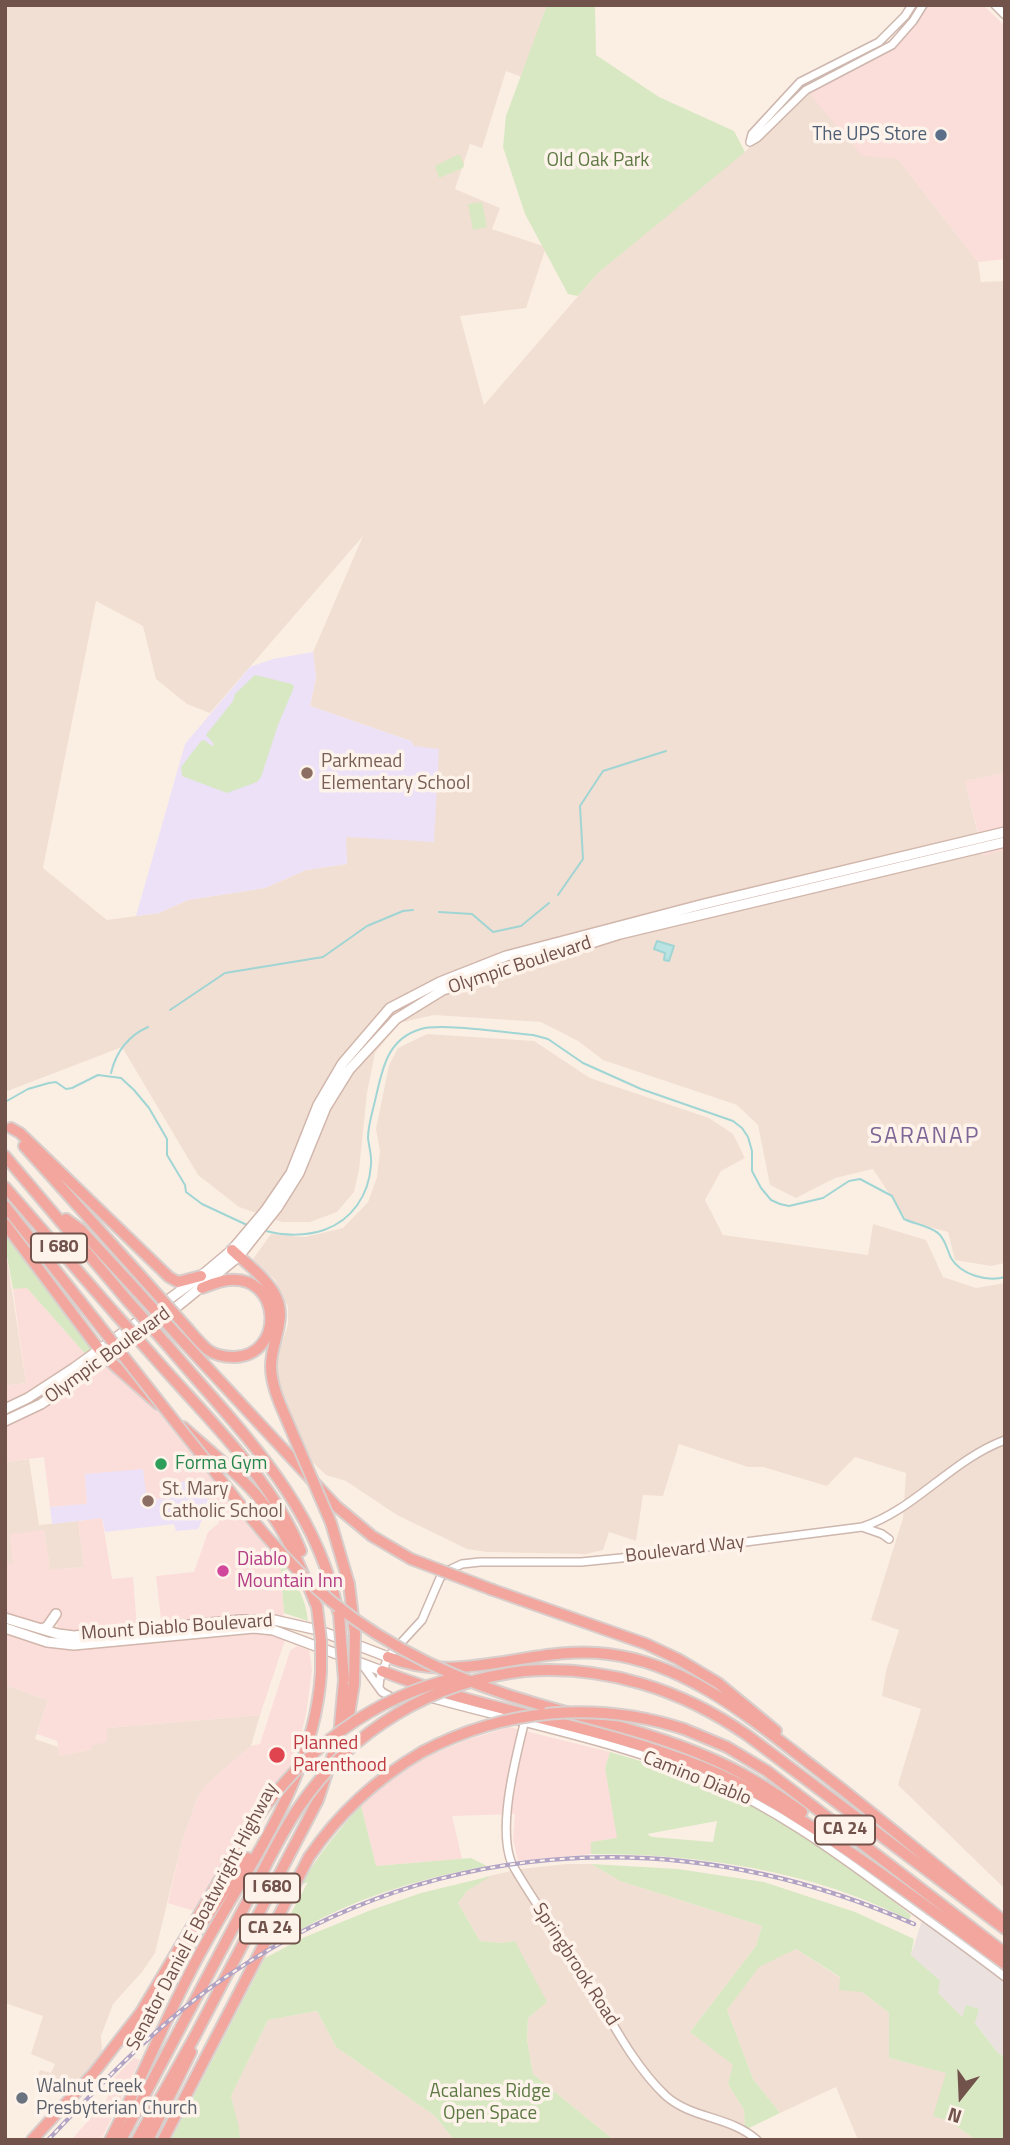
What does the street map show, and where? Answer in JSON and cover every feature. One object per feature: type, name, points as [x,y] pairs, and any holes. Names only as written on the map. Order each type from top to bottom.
[{"type":"highway","points":[[8,1125],[20,1133],[169,1277],[178,1282],[245,1282],[261,1291],[269,1306],[270,1329],[265,1339],[255,1350],[245,1355],[221,1356],[208,1350],[8,1125]]},
{"type":"highway","name":"I 680","points":[[5,1156],[290,1492],[323,1556],[339,1614],[349,1682],[349,1715],[338,1736],[313,1811],[137,2140]]},
{"type":"highway","name":"Senator Daniel E Boatwright Highway","points":[[5,1187],[248,1466],[277,1505],[303,1558],[317,1607],[321,1641],[321,1672],[315,1722],[305,1756],[282,1807],[187,1979],[110,2140]]},
{"type":"highway","points":[[5,1206],[265,1536],[324,1595],[371,1630],[423,1661],[466,1681],[668,1742],[732,1768],[782,1798],[976,1937],[1000,1950]]},
{"type":"highway","points":[[52,1209],[80,1229],[336,1506],[372,1536],[411,1559],[646,1644],[688,1664],[746,1705],[776,1731],[794,1752]]},
{"type":"highway","points":[[5,1224],[102,1352],[258,1496],[291,1546],[317,1607]]},
{"type":"highway","points":[[235,1253],[268,1285],[279,1304],[281,1325],[273,1350],[271,1368],[274,1386],[331,1523],[349,1584],[355,1634],[349,1682]]},
{"type":"highway","points":[[388,1657],[410,1665],[438,1669],[565,1652],[601,1653],[644,1660],[701,1686],[794,1752]]},
{"type":"highway","points":[[382,1671],[450,1694],[651,1749],[737,1783],[817,1830],[1005,1964]]},
{"type":"highway","points":[[121,2140],[250,1896],[305,1798],[327,1772],[362,1738],[403,1710],[444,1690],[490,1677],[525,1671]]},
{"type":"highway","points":[[93,2074],[153,1994],[254,1822],[291,1773],[340,1731],[372,1711],[409,1693],[443,1681],[478,1674],[573,1671],[617,1677],[675,1695],[727,1722],[1005,1929]]},
{"type":"highway","name":"CA 24","points":[[163,2140],[291,1888],[330,1829],[363,1794],[390,1772],[422,1752],[488,1724],[565,1712],[630,1715],[684,1729],[727,1747],[767,1771],[1000,1950]]},
{"type":"highway","name":"CA 24","points":[[794,1752],[890,1826],[1005,1922]]},
{"type":"highway","points":[[32,2140],[134,2032],[159,1997],[198,1929],[240,1867],[260,1846]]},
{"type":"highway","points":[[148,2140],[190,2058],[195,2036]]},
{"type":"main road","name":"Olympic Boulevard","points":[[269,1212],[290,1172],[318,1105],[342,1064],[390,1008],[440,982],[506,956],[580,936],[1005,832]]},
{"type":"main road","name":"Olympic Boulevard","points":[[5,1409],[102,1352],[201,1282],[235,1253],[299,1174],[326,1107],[353,1064],[396,1019],[443,990],[620,934],[1005,842]]},
{"type":"main road","name":"Olympic Boulevard","points":[[5,1421],[41,1404],[102,1352]]},
{"type":"main road","points":[[41,1629],[47,1627],[56,1614]]},
{"type":"main road","name":"Mount Diablo Boulevard","points":[[5,1618],[58,1634],[75,1636],[244,1620],[274,1620],[318,1630],[388,1657]]},
{"type":"main road","name":"Mount Diablo Boulevard","points":[[5,1628],[49,1642],[74,1645],[264,1629],[292,1635],[382,1671]]},
{"type":"street","points":[[912,5],[905,16],[878,42],[800,82],[752,134],[750,142],[806,90],[892,45],[923,5]]},
{"type":"street","points":[[995,5],[1005,15]]},
{"type":"street","name":"Boulevard Way","points":[[388,1657],[422,1620],[442,1576],[451,1568],[465,1563],[580,1562],[862,1527],[892,1514],[960,1463],[1005,1440]]},
{"type":"street","points":[[862,1527],[889,1539]]},
{"type":"street","points":[[380,1687],[382,1671],[388,1657]]},
{"type":"street","points":[[360,1662],[380,1687]]},
{"type":"street","name":"Camino Diablo","points":[[380,1687],[382,1692],[391,1698],[419,1696],[663,1762],[709,1780],[756,1803],[825,1846],[1005,1977]]},
{"type":"street","name":"Springbrook Road","points":[[524,1724],[506,1817],[505,1840],[512,1864],[623,2040],[652,2080],[678,2104],[735,2124],[757,2140]]},
{"type":"shaded area","points":[[5,5],[547,5],[522,77],[506,71],[482,148],[470,144],[455,189],[500,208],[492,229],[546,247],[526,308],[460,316],[484,405],[598,273],[723,167],[745,152],[804,87],[898,159],[978,262],[981,282],[1005,281],[1005,773],[965,781],[983,855],[1005,850],[1005,1263],[991,1266],[955,1260],[948,1232],[907,1221],[873,1169],[835,1178],[796,1198],[770,1185],[758,1125],[737,1105],[603,1060],[578,1041],[541,1022],[434,1015],[399,1023],[375,1053],[354,1192],[337,1212],[310,1222],[282,1222],[239,1207],[198,1175],[122,1047],[5,1092]],"holes":[[[363,536],[313,652],[316,678],[310,706],[411,741],[414,746],[345,837],[347,864],[306,870],[265,888],[188,900],[159,913],[107,920],[43,868],[96,601],[143,626],[156,679],[187,704],[210,713]]]},
{"type":"shaded area","points":[[928,5],[983,5],[1005,26],[1005,259],[978,262],[898,159],[862,156],[804,87],[892,47]]},
{"type":"shaded area","name":"Parkmead Elementary School","points":[[313,652],[316,678],[310,706],[411,741],[414,746],[439,749],[434,842],[346,837],[347,864],[306,870],[265,888],[188,900],[159,913],[136,916],[185,744],[250,667],[273,659]]},
{"type":"shaded area","points":[[1005,773],[1005,850],[984,856],[965,781]]},
{"type":"shaded area","points":[[427,1034],[534,1041],[590,1078],[709,1118],[733,1134],[745,1158],[721,1171],[705,1200],[723,1235],[868,1255],[873,1224],[926,1240],[943,1277],[976,1288],[1005,1283],[1005,1889],[898,1785],[921,1709],[882,1696],[886,1671],[899,1630],[871,1620],[903,1518],[906,1473],[855,1457],[827,1486],[763,1467],[748,1467],[679,1444],[663,1496],[643,1495],[636,1541],[609,1532],[603,1550],[586,1554],[487,1552],[467,1549],[397,1515],[346,1481],[326,1475],[306,1456],[288,1414],[290,1411],[277,1372],[278,1355],[288,1324],[288,1307],[275,1280],[253,1259],[271,1234],[305,1237],[343,1228],[368,1202],[377,1177],[380,1151],[376,1129],[389,1065],[398,1048]]},
{"type":"shaded area","points":[[5,1245],[26,1383],[5,1386]]},
{"type":"shaded area","points":[[26,1287],[88,1357],[5,1409],[5,1386],[26,1383],[13,1289]]},
{"type":"shaded area","points":[[101,1360],[160,1414],[280,1562],[284,1613],[281,1621],[162,1627],[156,1576],[194,1572],[208,1532],[219,1523],[220,1516],[192,1480],[173,1498],[146,1500],[143,1470],[85,1474],[87,1504],[50,1507],[44,1457],[5,1462],[5,1421],[22,1414]]},
{"type":"shaded area","points":[[29,1459],[39,1525],[78,1521],[84,1567],[50,1570],[44,1530],[13,1565],[5,1562],[5,1462]]},
{"type":"shaded area","name":"St. Mary Catholic School","points":[[143,1469],[147,1500],[172,1498],[172,1483],[193,1480],[210,1502],[198,1529],[176,1531],[174,1524],[105,1532],[102,1518],[52,1524],[50,1507],[87,1504],[85,1474]]},
{"type":"shaded area","points":[[102,1518],[112,1579],[133,1577],[137,1629],[58,1634],[56,1615],[47,1627],[5,1618],[5,1562],[13,1564],[10,1534],[44,1530],[50,1570],[84,1567],[78,1521]]},
{"type":"shaded area","points":[[5,1628],[58,1644],[254,1628],[287,1634],[260,1715],[107,1728],[107,1742],[92,1745],[92,1749],[60,1756],[57,1741],[37,1734],[48,1700],[5,1685]]},
{"type":"shaded area","points":[[297,1646],[309,1650],[312,1670],[306,1714],[288,1772],[251,1820],[194,1911],[168,1903],[182,1842],[197,1799],[206,1785],[231,1763],[251,1746],[260,1744],[290,1651]]},
{"type":"shaded area","points":[[5,1685],[48,1700],[35,1739],[58,1747],[60,1756],[92,1749],[91,1745],[107,1728],[260,1715],[251,1746],[206,1785],[197,1799],[182,1842],[155,1953],[113,2004],[101,2036],[103,2061],[74,2094],[36,2080],[40,2070],[51,2073],[55,2064],[31,2054],[43,2016],[5,2003]]},
{"type":"shaded area","points":[[509,1727],[610,1752],[605,1768],[618,1838],[592,1842],[591,1854],[518,1861],[513,1839],[515,1814],[452,1816],[462,1859],[376,1866],[361,1805],[424,1758],[467,1740]]},
{"type":"shaded area","points":[[591,1864],[620,1881],[762,1926],[756,1946],[690,2032],[734,2065],[728,2084],[744,2110],[745,2130],[757,2140],[614,2140],[533,2074],[527,2040],[528,2018],[547,2002],[502,1943],[480,1941],[458,1903],[467,1891],[488,1876],[520,1869]]},
{"type":"shaded area","points":[[923,1917],[1005,1977],[1005,2057],[998,2053],[975,2023],[962,2018],[938,1993],[911,1955]]},
{"type":"shaded area","points":[[796,1949],[889,2013],[889,2058],[947,2073],[949,2121],[976,2140],[858,2140],[836,2087],[780,2113],[753,2079],[727,2010],[759,1966]]},
{"type":"shaded area","points":[[317,2011],[336,2047],[435,2116],[454,2140],[240,2140],[231,2096],[268,2020]]},
{"type":"shaded area","points":[[134,2058],[140,2060],[101,2140],[71,2140],[106,2101],[113,2079]]},
{"type":"green space","name":"Old Oak Park","points":[[547,5],[595,5],[596,55],[659,97],[734,131],[745,152],[598,273],[578,296],[568,294],[525,214],[503,147],[506,116]]},
{"type":"green space","points":[[460,155],[463,168],[439,178],[435,166]]},
{"type":"green space","points":[[482,202],[487,227],[473,230],[468,204]]},
{"type":"green space","points":[[255,675],[292,684],[294,687],[261,777],[257,782],[227,793],[182,776],[181,767],[201,741],[204,740],[212,746],[214,744],[206,735],[233,701],[235,694]]},
{"type":"green space","points":[[5,1225],[98,1348],[88,1357],[27,1288],[13,1289],[5,1245]]},
{"type":"green space","points":[[280,1562],[299,1589],[308,1621],[284,1613]]},
{"type":"green space","points":[[610,1752],[694,1780],[755,1807],[845,1864],[911,1915],[909,1920],[833,1889],[754,1868],[673,1857],[591,1854],[591,1842],[617,1838],[605,1768]],"holes":[[[717,1821],[713,1842],[652,1837],[647,1834]]]},
{"type":"green space","points":[[361,1805],[376,1866],[471,1858],[487,1866],[418,1882],[371,1897],[327,1916],[273,1946],[308,1882],[301,1885],[329,1843]]},
{"type":"green space","points":[[591,1864],[678,1869],[764,1882],[855,1912],[914,1939],[911,1955],[940,1981],[938,1993],[962,2017],[966,2005],[979,2009],[975,2023],[998,2053],[1005,2057],[1005,2140],[976,2140],[949,2121],[933,2116],[946,2073],[889,2058],[889,2013],[862,1992],[839,1990],[840,1977],[796,1949],[759,1967],[727,2010],[753,2079],[780,2113],[745,2130],[744,2110],[728,2084],[733,2065],[690,2032],[756,1946],[762,1926],[620,1881]]},
{"type":"green space","name":"Acalanes Ridge Open Space","points":[[491,1876],[467,1891],[458,1903],[480,1941],[515,1941],[547,2002],[528,2018],[527,2040],[533,2074],[614,2140],[454,2140],[435,2116],[336,2047],[317,2011],[268,2020],[231,2096],[240,2140],[171,2140],[265,1958],[305,1937],[371,1910],[421,1893]]},
{"type":"water","points":[[657,941],[674,946],[669,961],[664,960],[665,953],[654,949]]},
{"type":"waterway","points":[[558,895],[583,859],[580,806],[603,771],[666,751]]},
{"type":"waterway","points":[[439,912],[472,914],[493,932],[521,926],[549,903]]},
{"type":"waterway","points":[[170,1010],[225,973],[323,957],[367,926],[403,911],[413,910]]},
{"type":"waterway","points":[[111,1073],[124,1046],[134,1035],[148,1027]]},
{"type":"waterway","points":[[266,1231],[295,1235],[317,1232],[334,1226],[351,1213],[363,1196],[370,1176],[369,1129],[380,1078],[393,1048],[400,1040],[421,1029],[458,1028],[533,1035],[548,1039],[583,1063],[641,1089],[733,1121],[748,1137],[752,1151],[752,1171],[771,1200],[789,1206],[823,1198],[849,1181],[860,1179],[892,1196],[904,1219],[939,1234],[951,1258],[961,1269],[983,1278],[1005,1277]]},
{"type":"waterway","points":[[5,1102],[28,1089],[49,1083],[56,1082],[66,1089],[98,1075],[121,1078],[149,1108],[167,1139],[167,1155],[185,1185],[186,1192],[202,1204],[247,1225]]},
{"type":"railway","points":[[48,2140],[146,2041],[210,1988],[292,1937],[377,1899],[464,1873],[553,1860],[643,1858],[734,1869],[824,1891],[914,1924]]},
{"type":"place","name":"The UPS Store","points":[[941,135]]},
{"type":"place","name":"Parkmead Elementary School","points":[[307,773]]},
{"type":"place","name":"Forma Gym","points":[[161,1464]]},
{"type":"place","name":"St. Mary Catholic School","points":[[148,1501]]},
{"type":"place","name":"Diablo Mountain Inn","points":[[223,1571]]},
{"type":"place","name":"Planned Parenthood","points":[[277,1755]]},
{"type":"place","name":"Walnut Creek Presbyterian Church","points":[[22,2098]]},
{"type":"district","name":"SARANAP","points":[[925,1137]]}]
